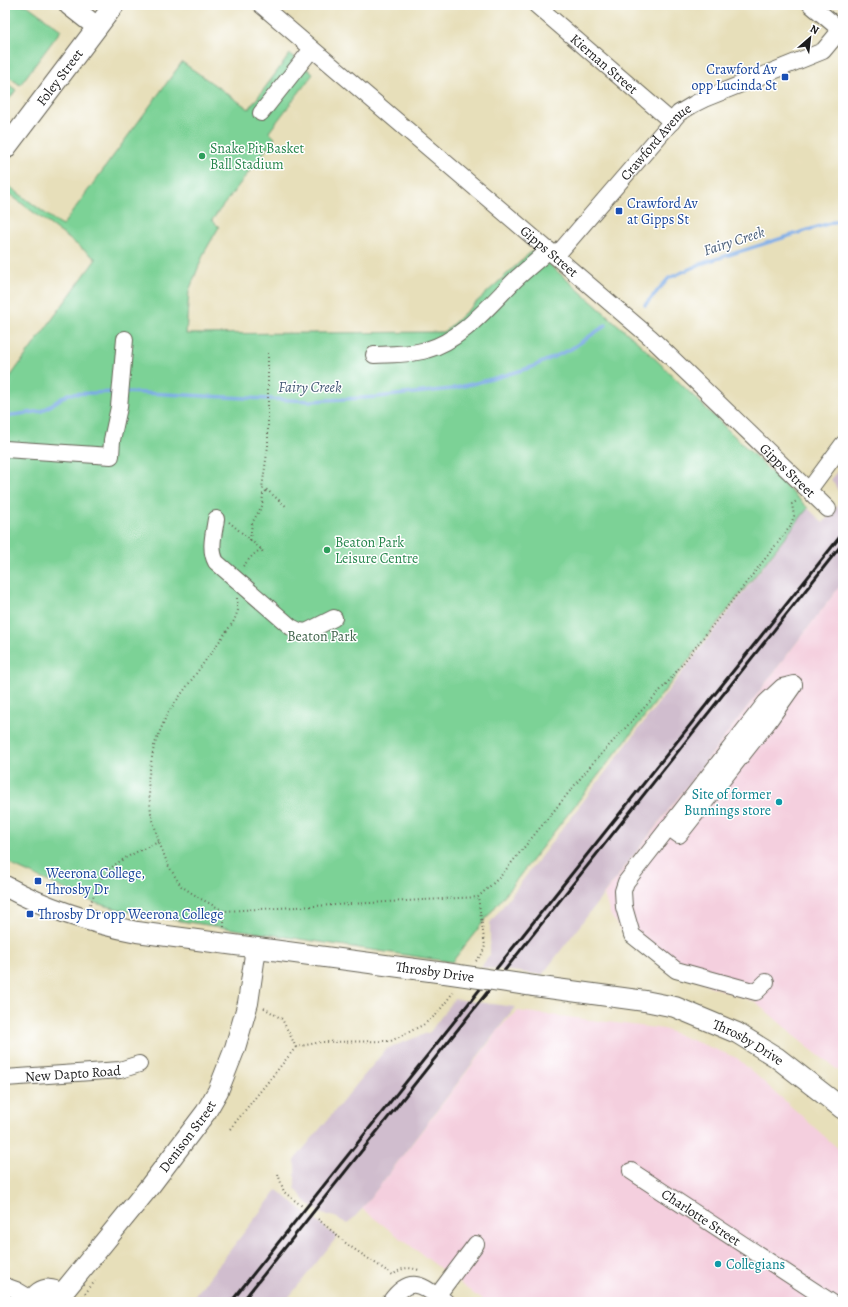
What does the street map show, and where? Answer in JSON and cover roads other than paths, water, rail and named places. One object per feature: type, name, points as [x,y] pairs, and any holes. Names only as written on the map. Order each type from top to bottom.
[{"type":"main road","points":[[69,5],[97,27]]},
{"type":"main road","name":"Foley Street","points":[[5,149],[114,5]]},
{"type":"main road","name":"Throsby Drive","points":[[5,886],[31,900],[84,919],[111,927],[137,932],[256,948],[452,979],[534,986],[645,1001],[675,1008],[737,1033],[776,1057],[839,1105]]},
{"type":"main road","name":"Denison Street","points":[[63,1298],[206,1112],[218,1091],[235,1048],[248,1002],[256,948]]},
{"type":"main road","points":[[33,1301],[43,1290],[49,1289],[58,1292],[63,1298]]},
{"type":"street","name":"Gipps Street","points":[[261,5],[650,337],[828,509]]},
{"type":"street","name":"Kiernan Street","points":[[536,5],[672,122]]},
{"type":"street","points":[[811,5],[842,30]]},
{"type":"street","name":"Crawford Avenue","points":[[374,354],[400,354],[427,350],[452,339],[476,319],[517,278],[553,253],[686,108],[704,99],[823,51],[842,30]]},
{"type":"street","points":[[261,113],[312,48]]},
{"type":"street","points":[[5,449],[111,456],[112,440],[122,381],[125,339]]},
{"type":"street","points":[[809,490],[843,444]]},
{"type":"street","points":[[221,519],[211,550],[212,556],[216,562],[236,580],[292,627],[299,631],[306,632],[334,618]]},
{"type":"street","points":[[668,827],[679,835],[768,722],[794,684],[782,687],[766,702],[668,827],[626,882],[624,890],[624,907],[632,935],[676,970],[756,992],[766,982]]},
{"type":"street","name":"New Dapto Road","points":[[5,1078],[120,1070],[139,1064]]},
{"type":"street","name":"Charlotte Street","points":[[631,1171],[828,1301]]},
{"type":"street","points":[[392,1298],[401,1289],[408,1285],[415,1284],[423,1286],[442,1299],[476,1244]]},
{"type":"street","points":[[5,1286],[16,1290],[33,1301]]},
{"type":"waterway","name":"Fairy Creek","points":[[645,305],[669,278],[703,263],[843,219]]},
{"type":"waterway","name":"Fairy Creek","points":[[124,392],[311,401],[377,397],[451,389],[532,367],[571,349],[606,325]]},
{"type":"waterway","name":"Fairy Creek","points":[[5,416],[42,411],[68,394],[116,392]]},
{"type":"railway","points":[[231,1302],[843,533]]},
{"type":"railway","points":[[242,1302],[843,543]]},
{"type":"place","name":"Crawford Av opp Lucinda St","points":[[785,77]]},
{"type":"place","name":"Snake Pit Basket Ball Stadium","points":[[202,156]]},
{"type":"place","name":"Crawford Av at Gipps St","points":[[619,211]]},
{"type":"place","name":"Beaton Park Leisure Centre","points":[[327,550]]},
{"type":"place","name":"Site of former Bunnings store","points":[[779,802]]},
{"type":"place","name":"Weerona College, Throsby Dr","points":[[38,881]]},
{"type":"place","name":"Throsby Dr opp Weerona College","points":[[30,914]]},
{"type":"place","name":"Collegians","points":[[718,1264]]},
{"type":"park label","name":"Beaton Park","points":[[322,636]]}]
